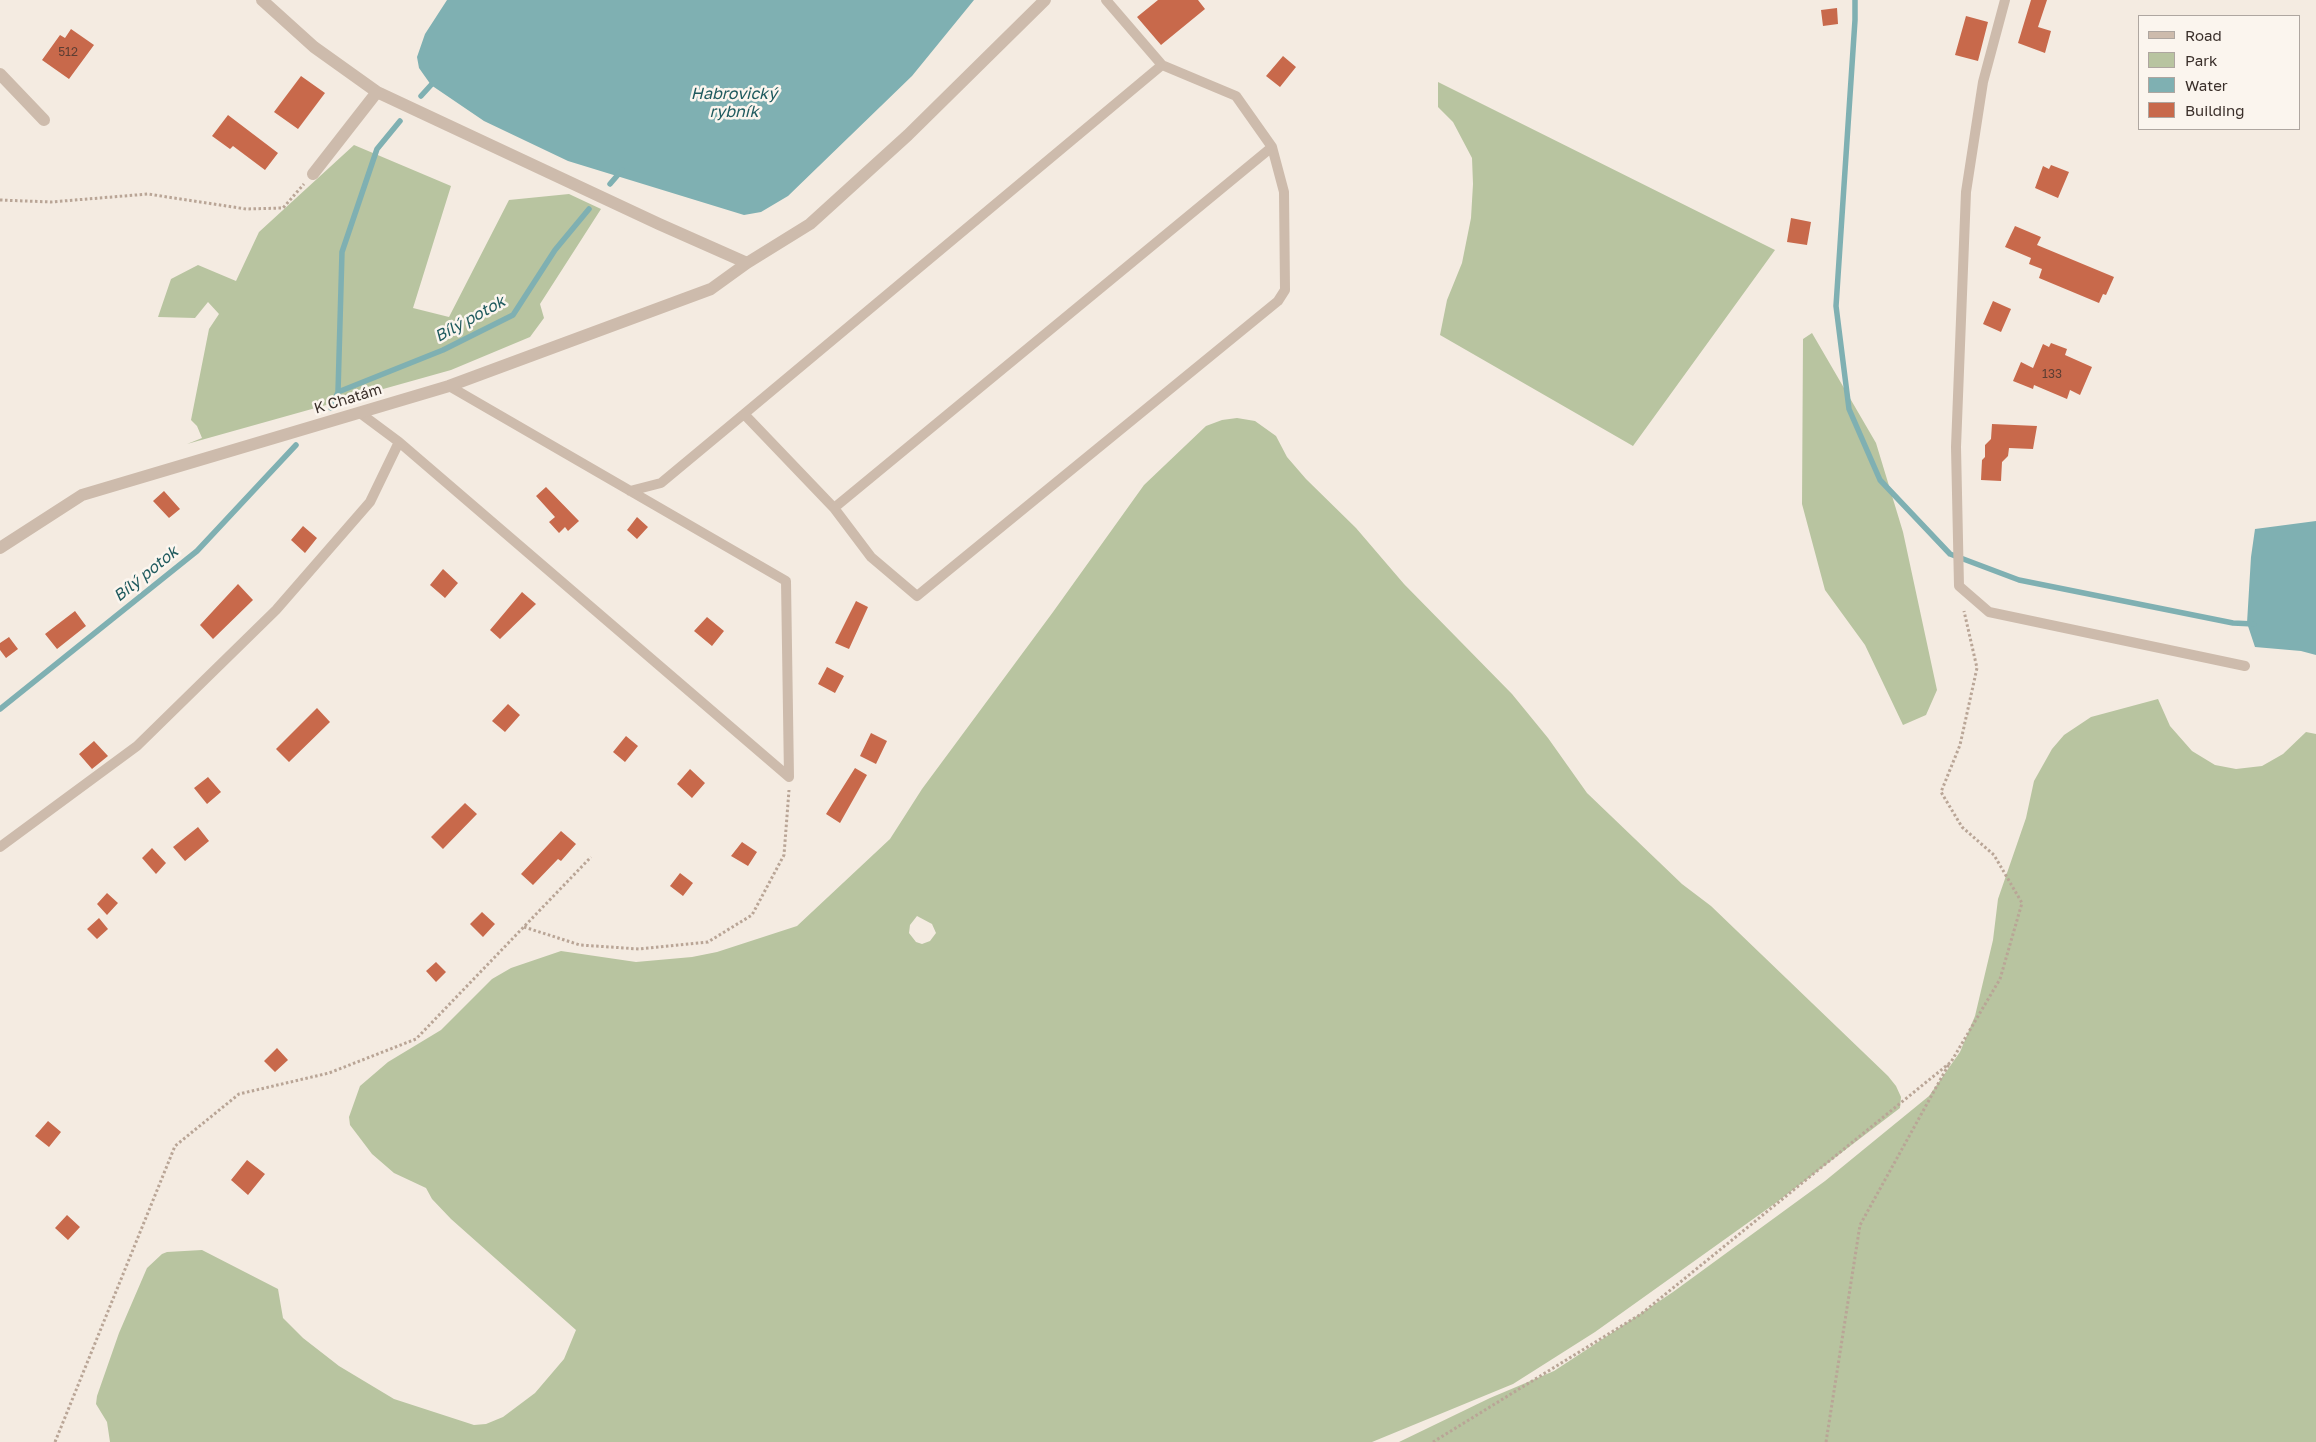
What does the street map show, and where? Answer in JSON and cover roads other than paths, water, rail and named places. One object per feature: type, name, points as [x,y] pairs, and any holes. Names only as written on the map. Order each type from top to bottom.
[{"type":"street","points":[[262,0],[314,47],[377,92],[658,224],[747,263]]},
{"type":"street","name":"K Chatám","points":[[0,548],[82,495],[449,386],[711,290],[747,263],[810,224],[908,135],[1045,0]]},
{"type":"street","points":[[0,74],[44,120]]},
{"type":"street","points":[[312,174],[377,92]]},
{"type":"lane","points":[[744,414],[834,508],[871,558],[917,596],[1278,302],[1285,290],[1284,192],[1272,147],[1236,96],[1162,65],[1106,0]]},
{"type":"lane","points":[[2005,0],[1983,82],[1966,192],[1956,447],[1959,586],[1989,612],[2245,666]]},
{"type":"lane","points":[[630,491],[661,483],[1162,65]]},
{"type":"lane","points":[[834,508],[1272,147]]},
{"type":"lane","points":[[360,413],[399,442],[789,777],[786,582],[449,386]]},
{"type":"lane","points":[[0,847],[137,746],[276,610],[370,502],[399,442]]},
{"type":"water","name":"Habrovický rybník","points":[[447,0],[974,0],[912,76],[788,196],[761,212],[744,215],[568,161],[484,121],[431,85],[419,68],[417,57],[425,34]]},
{"type":"water","points":[[2316,521],[2316,655],[2301,651],[2255,647],[2247,623],[2251,557],[2255,529]]},
{"type":"waterway","points":[[1855,0],[1836,306],[1849,409],[1880,480],[1950,554],[2019,580],[2233,623],[2254,624]]},
{"type":"waterway","points":[[421,96],[431,85]]},
{"type":"waterway","points":[[338,392],[342,252],[377,149],[400,121]]},
{"type":"waterway","name":"Bílý potok","points":[[610,184],[622,170]]},
{"type":"waterway","name":"Bílý potok","points":[[331,408],[338,392],[443,350],[513,315],[555,250],[589,209]]},
{"type":"waterway","name":"Bílý potok","points":[[0,709],[197,551],[296,445]]}]
